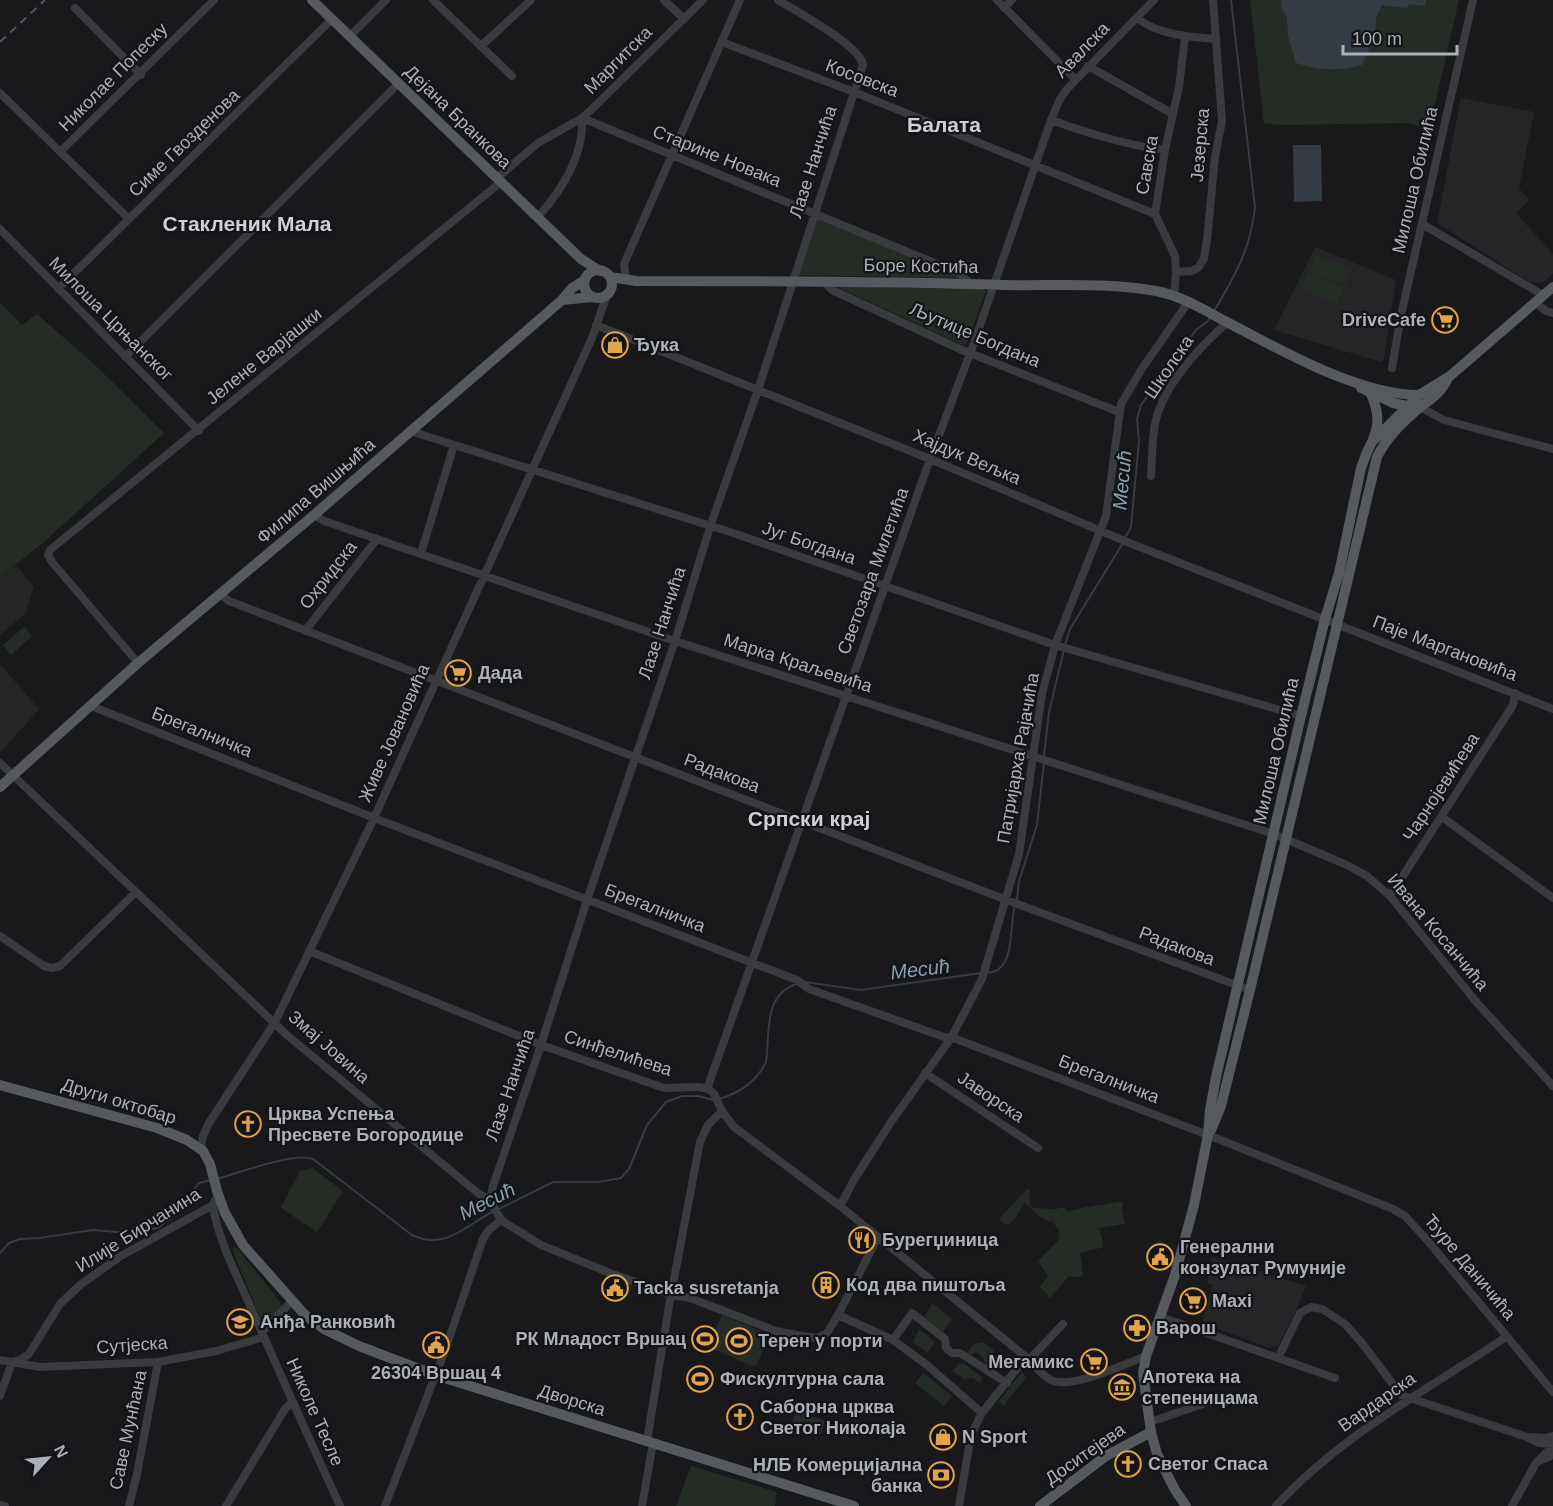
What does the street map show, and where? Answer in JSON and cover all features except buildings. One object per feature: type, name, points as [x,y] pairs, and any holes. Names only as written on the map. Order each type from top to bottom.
[{"type":"main road","name":"Дејана Бранкова","points":[[312,0],[581,259],[606,274]]},
{"type":"main road","points":[[581,259],[586,291],[601,296]]},
{"type":"main road","points":[[562,300],[601,296],[612,285],[606,274],[593,271],[585,278]]},
{"type":"main road","name":"Боре Костића","points":[[606,274],[629,280],[823,281],[1125,288],[1155,291],[1174,296],[1189,301],[1225,321]]},
{"type":"main road","name":"Филипа Вишњића","points":[[0,787],[138,663],[314,514],[585,278]]},
{"type":"main road","name":"Боре Костића","points":[[601,296],[629,280]]},
{"type":"main road","points":[[1448,378],[1553,287]]},
{"type":"main road","points":[[1225,321],[1310,364],[1353,382],[1401,395],[1419,395],[1420,408],[1407,407],[1371,394],[1353,382]]},
{"type":"main road","name":"Милоша Обилића","points":[[1186,1506],[1162,1466],[1150,1427],[1143,1377],[1146,1356],[1175,1275],[1194,1205],[1208,1135],[1211,1102],[1237,987],[1301,716],[1339,573],[1361,468],[1372,442],[1419,395],[1448,378]]},
{"type":"main road","name":"Милоша Обилића","points":[[1208,1135],[1221,1106],[1250,990],[1377,457],[1389,436],[1436,395],[1448,378]]},
{"type":"main road","points":[[1371,394],[1376,404],[1378,420],[1372,442]]},
{"type":"main road","name":"Други октобар","points":[[0,1084],[157,1128],[177,1135],[201,1148]]},
{"type":"main road","name":"Дворска","points":[[201,1148],[213,1172],[216,1188],[235,1232],[248,1250],[314,1323],[340,1338],[435,1375],[854,1506]]},
{"type":"main road","name":"Доситејева","points":[[1040,1506],[1150,1427]]},
{"type":"street","name":"Николае Попеску","points":[[60,152],[141,75],[214,0]]},
{"type":"street","points":[[350,36],[386,0]]},
{"type":"street","points":[[433,0],[512,76]]},
{"type":"street","points":[[481,46],[531,0]]},
{"type":"street","points":[[664,0],[684,19]]},
{"type":"street","name":"Маргитска","points":[[499,180],[538,143],[582,118],[703,0]]},
{"type":"street","points":[[606,274],[624,264],[740,0]]},
{"type":"street","name":"Лазе Нанчића","points":[[491,1203],[493,1186],[634,758],[675,641],[710,527],[758,390],[863,65],[861,57],[849,45],[777,0]]},
{"type":"street","points":[[997,0],[1075,80]]},
{"type":"street","points":[[1004,8],[1012,0]]},
{"type":"street","name":"Авалска","points":[[1035,165],[1062,94],[1154,0]]},
{"type":"street","name":"Језерска","points":[[1176,272],[1196,270],[1204,258],[1215,157],[1222,121],[1213,0]]},
{"type":"street","name":"Милоша Обилића","points":[[1392,368],[1401,315],[1473,0]]},
{"type":"street","points":[[75,8],[141,75]]},
{"type":"street","points":[[1137,18],[1148,26],[1185,37],[1216,39]]},
{"type":"street","name":"Симе Гвозденова","points":[[58,289],[332,20]]},
{"type":"street","name":"Савска","points":[[1174,296],[1175,256],[1155,214],[1165,150],[1179,87],[1185,37]]},
{"type":"street","name":"Косовска","points":[[722,42],[854,92],[1155,214]]},
{"type":"street","points":[[1088,66],[1173,114]]},
{"type":"street","points":[[125,357],[399,83]]},
{"type":"street","points":[[0,93],[129,219]]},
{"type":"street","name":"Маргитска","points":[[538,217],[560,187],[576,157],[582,118]]},
{"type":"street","name":"Старине Новака","points":[[582,118],[959,273],[971,284]]},
{"type":"street","points":[[1051,120],[1130,144],[1165,150]]},
{"type":"street","name":"Светозара Милетића","points":[[711,1091],[751,962],[970,353],[1035,165]]},
{"type":"street","name":"Јелене Варјашки","points":[[138,663],[52,562],[48,555],[53,548],[199,431],[499,180]]},
{"type":"street","points":[[1422,224],[1539,299],[1546,311],[1553,314]]},
{"type":"street","name":"Милоша Црњанског","points":[[0,230],[199,431]]},
{"type":"street","points":[[624,264],[629,280]]},
{"type":"street","name":"Љутице Богдана","points":[[823,281],[832,290],[970,353],[1119,412]]},
{"type":"street","name":"Живе Јовановића","points":[[201,1148],[208,1123],[275,1022],[374,818],[592,338],[601,296]]},
{"type":"street","name":"Патријарха Рајачића","points":[[840,1206],[867,1159],[951,1038],[986,969],[1008,900],[1021,842],[1037,758],[1042,694],[1106,516],[1119,412],[1126,393],[1189,301]]},
{"type":"street","name":"Школска","points":[[1151,476],[1155,425],[1161,403],[1205,342],[1225,321]]},
{"type":"street","name":"Хајдук Вељка","points":[[597,323],[1117,538],[1325,619]]},
{"type":"street","points":[[1420,408],[1444,420],[1553,449]]},
{"type":"street","name":"Југ Богдана","points":[[410,431],[710,527],[1058,646],[1301,716]]},
{"type":"street","points":[[421,553],[454,445]]},
{"type":"street","name":"Марка Краљевића","points":[[314,514],[324,521],[675,641],[1274,834]]},
{"type":"street","name":"Охридска","points":[[305,631],[377,538]]},
{"type":"street","name":"Радакова","points":[[220,594],[229,601],[634,758],[1250,990]]},
{"type":"street","name":"Паје Маргановића","points":[[1325,619],[1553,709]]},
{"type":"street","name":"Чарнојевићева","points":[[1390,896],[1513,705],[1515,693]]},
{"type":"street","name":"Брегалничка","points":[[91,706],[374,818],[797,980],[809,989],[951,1038],[1208,1135]]},
{"type":"street","name":"Змај Јовина","points":[[0,764],[288,1036],[491,1203],[499,1218]]},
{"type":"street","points":[[1442,817],[1553,898]]},
{"type":"street","name":"Ивана Косанчића","points":[[1274,834],[1347,865],[1374,881],[1390,896],[1478,1004],[1553,1086]]},
{"type":"street","points":[[0,936],[44,966],[52,968],[60,966],[135,893]]},
{"type":"street","name":"Синђелићева","points":[[309,951],[541,1045],[664,1088],[698,1087],[711,1091]]},
{"type":"street","name":"Јаворска","points":[[925,1073],[1038,1148]]},
{"type":"street","points":[[711,1091],[730,1123],[840,1206],[1028,1358],[1050,1379],[1062,1383],[1074,1381],[1146,1356]]},
{"type":"street","points":[[642,1506],[672,1294],[700,1142],[708,1125],[721,1108]]},
{"type":"street","name":"Ђуре Даничића","points":[[1208,1135],[1399,1212],[1427,1240],[1553,1392]]},
{"type":"street","name":"Илије Бирчанина","points":[[29,1354],[60,1304],[80,1286],[121,1256],[213,1205],[216,1188]]},
{"type":"street","name":"Николе Тесле","points":[[213,1205],[226,1247],[292,1402],[340,1506]]},
{"type":"street","points":[[384,1506],[435,1375],[483,1239],[499,1218],[541,1245],[610,1273],[690,1298],[776,1331],[818,1338],[827,1333],[838,1316],[878,1237]]},
{"type":"street","points":[[226,1247],[235,1232]]},
{"type":"street","points":[[263,1334],[292,1301]]},
{"type":"street","points":[[1278,1358],[1300,1314],[1314,1307],[1322,1309],[1346,1324],[1362,1342],[1397,1391],[1408,1398],[1545,1445],[1553,1445]]},
{"type":"street","points":[[893,1340],[912,1313],[945,1340],[946,1348],[952,1353],[960,1353],[1007,1383]]},
{"type":"street","points":[[838,1316],[893,1340],[927,1365],[982,1413]]},
{"type":"street","points":[[1161,1317],[1335,1378]]},
{"type":"street","points":[[959,1506],[969,1444],[982,1413],[1028,1358],[1063,1324]]},
{"type":"street","name":"Сутјеска","points":[[0,1360],[32,1366],[159,1362],[216,1351],[263,1334]]},
{"type":"street","name":"Вардарска","points":[[1276,1506],[1299,1482],[1355,1436],[1408,1398],[1506,1337]]},
{"type":"street","points":[[0,1396],[12,1362],[29,1354],[32,1366]]},
{"type":"street","name":"Саве Мунћана","points":[[129,1506],[159,1362]]},
{"type":"street","points":[[226,1506],[285,1409],[292,1402]]},
{"type":"street","points":[[1150,1427],[1203,1404]]},
{"type":"street","points":[[1530,1439],[1553,1436]]},
{"type":"street","points":[[1530,1439],[1538,1460]]},
{"type":"street","points":[[1512,1506],[1538,1460],[1553,1445]]},
{"type":"street","points":[[1538,1460],[1553,1455]]},
{"type":"street","points":[[0,1505],[5,1506]]},
{"type":"shaded area","points":[[1250,0],[1459,0],[1429,130],[1409,123],[1281,125],[1264,123]]},
{"type":"shaded area","points":[[1281,0],[1426,0],[1425,6],[1409,4],[1407,8],[1382,5],[1376,18],[1375,35],[1362,65],[1329,69],[1312,68],[1296,63],[1288,36],[1287,17]]},
{"type":"shaded area","points":[[1461,98],[1534,112],[1519,188],[1529,200],[1516,213],[1553,254],[1553,273],[1544,282],[1531,283],[1437,223]]},
{"type":"shaded area","points":[[1293,145],[1321,145],[1322,201],[1294,202]]},
{"type":"shaded area","points":[[818,219],[957,275],[958,278],[798,275],[815,221]]},
{"type":"shaded area","points":[[1315,247],[1396,280],[1384,359],[1381,362],[1274,330]]},
{"type":"shaded area","points":[[1316,255],[1352,269],[1345,285],[1309,271]]},
{"type":"shaded area","points":[[1308,272],[1344,287],[1337,304],[1301,290]]},
{"type":"shaded area","points":[[835,286],[984,289],[986,291],[967,343],[963,345]]},
{"type":"shaded area","points":[[0,303],[22,325],[37,314],[96,366],[164,433],[44,542],[0,577]]},
{"type":"shaded area","points":[[16,565],[34,587],[25,614],[0,635],[0,577]]},
{"type":"shaded area","points":[[24,627],[32,636],[11,655],[3,645]]},
{"type":"shaded area","points":[[0,664],[39,709],[0,753]]},
{"type":"shaded area","points":[[312,1168],[343,1191],[317,1232],[281,1208],[300,1171]]},
{"type":"shaded area","points":[[1027,1189],[1030,1190],[1029,1203],[1033,1208],[1063,1207],[1068,1212],[1123,1201],[1125,1224],[1099,1228],[1104,1247],[1080,1253],[1083,1275],[1069,1276],[1050,1298],[1040,1287],[1048,1276],[1038,1261],[1058,1241],[1059,1231],[1053,1222],[1042,1218],[1025,1202],[1009,1224],[1003,1224],[999,1219]]},
{"type":"shaded area","points":[[234,1247],[281,1303],[282,1307],[266,1323],[261,1320],[232,1249]]},
{"type":"shaded area","points":[[1212,1257],[1306,1286],[1293,1318],[1278,1345],[1270,1348],[1202,1323],[1213,1285],[1207,1283]]},
{"type":"shaded area","points":[[932,1303],[952,1319],[943,1332],[924,1317]]},
{"type":"shaded area","name":"Терен у порти","points":[[722,1315],[770,1335],[754,1367],[708,1347]]},
{"type":"shaded area","points":[[919,1329],[935,1342],[927,1353],[913,1342]]},
{"type":"shaded area","points":[[982,1342],[992,1349],[996,1357],[994,1364],[987,1367],[979,1354],[967,1353],[974,1344]]},
{"type":"shaded area","points":[[963,1363],[983,1378],[979,1383],[973,1378],[964,1379],[953,1371],[958,1364]]},
{"type":"shaded area","points":[[1022,1372],[1026,1378],[1003,1406],[999,1401]]},
{"type":"shaded area","points":[[923,1373],[952,1396],[944,1406],[915,1383]]},
{"type":"shaded area","points":[[796,1411],[825,1421],[821,1434],[791,1425]]},
{"type":"shaded area","points":[[691,1466],[777,1492],[775,1506],[676,1506]]},
{"type":"waterway","name":"Месић","points":[[1214,311],[1229,286],[1246,249],[1255,207],[1231,0]]},
{"type":"waterway","name":"Месић","points":[[1125,538],[1131,527],[1139,441],[1137,419],[1141,405],[1196,330],[1211,316]]},
{"type":"waterway","name":"Месић","points":[[1065,645],[1070,629],[1123,543]]},
{"type":"waterway","name":"Месић","points":[[1044,756],[1049,712],[1064,650]]},
{"type":"waterway","name":"Месић","points":[[1017,900],[1019,881],[1037,825],[1044,762]]},
{"type":"waterway","name":"Месић","points":[[987,973],[996,971],[1007,957],[1015,905]]},
{"type":"waterway","name":"Месић","points":[[805,982],[861,990],[981,973]]},
{"type":"waterway","name":"Месић","points":[[719,1099],[734,1093],[758,1075],[766,1062],[773,1005],[778,996],[797,984]]},
{"type":"waterway","name":"Месић","points":[[499,1209],[553,1182],[599,1182],[621,1178],[629,1169],[647,1125],[666,1102],[682,1096],[698,1096],[713,1100]]},
{"type":"waterway","name":"Месић","points":[[217,1179],[293,1158],[313,1159],[412,1235],[424,1239],[446,1238],[494,1211]]},
{"type":"waterway","name":"Месић","points":[[0,1253],[9,1243],[20,1239],[93,1230],[117,1232],[158,1228],[174,1215],[199,1183],[211,1180]]},
{"type":"railway","points":[[0,42],[45,0]]},
{"type":"place","name":"DriveCafe","points":[[1445,320]]},
{"type":"place","name":"Ђука","points":[[615,345]]},
{"type":"place","name":"Дада","points":[[458,673]]},
{"type":"place","name":"Црква Успења Пресвете Богородице","points":[[248,1124]]},
{"type":"place","name":"Бурегџиница","points":[[862,1240]]},
{"type":"place","name":"Генерални конзулат Румуније","points":[[1160,1257]]},
{"type":"place","name":"Код два пиштоља","points":[[826,1285]]},
{"type":"place","name":"Tacka susretanja","points":[[615,1288]]},
{"type":"place","name":"Maxi","points":[[1193,1301]]},
{"type":"place","name":"Анђа Ранковић","points":[[240,1322]]},
{"type":"place","name":"Варош","points":[[1137,1328]]},
{"type":"place","name":"РК Младост Вршац","points":[[705,1339]]},
{"type":"place","name":"Терен у порти","points":[[739,1341]]},
{"type":"place","name":"26304 Вршац 4","points":[[436,1345]]},
{"type":"place","name":"Мегамикс","points":[[1094,1362]]},
{"type":"place","name":"Фискултурна сала","points":[[700,1379]]},
{"type":"place","name":"Апотека на степеницама","points":[[1122,1387]]},
{"type":"place","name":"Саборна црква Светог Николаја","points":[[740,1417]]},
{"type":"place","name":"N Sport","points":[[943,1437]]},
{"type":"place","name":"Светог Спаса","points":[[1128,1464]]},
{"type":"place","name":"НЛБ Комерцијална банка","points":[[941,1475]]},
{"type":"district","name":"Балата","points":[[944,124]]},
{"type":"district","name":"Стакленик Мала","points":[[247,223]]},
{"type":"district","name":"Српски крај","points":[[809,818]]}]
